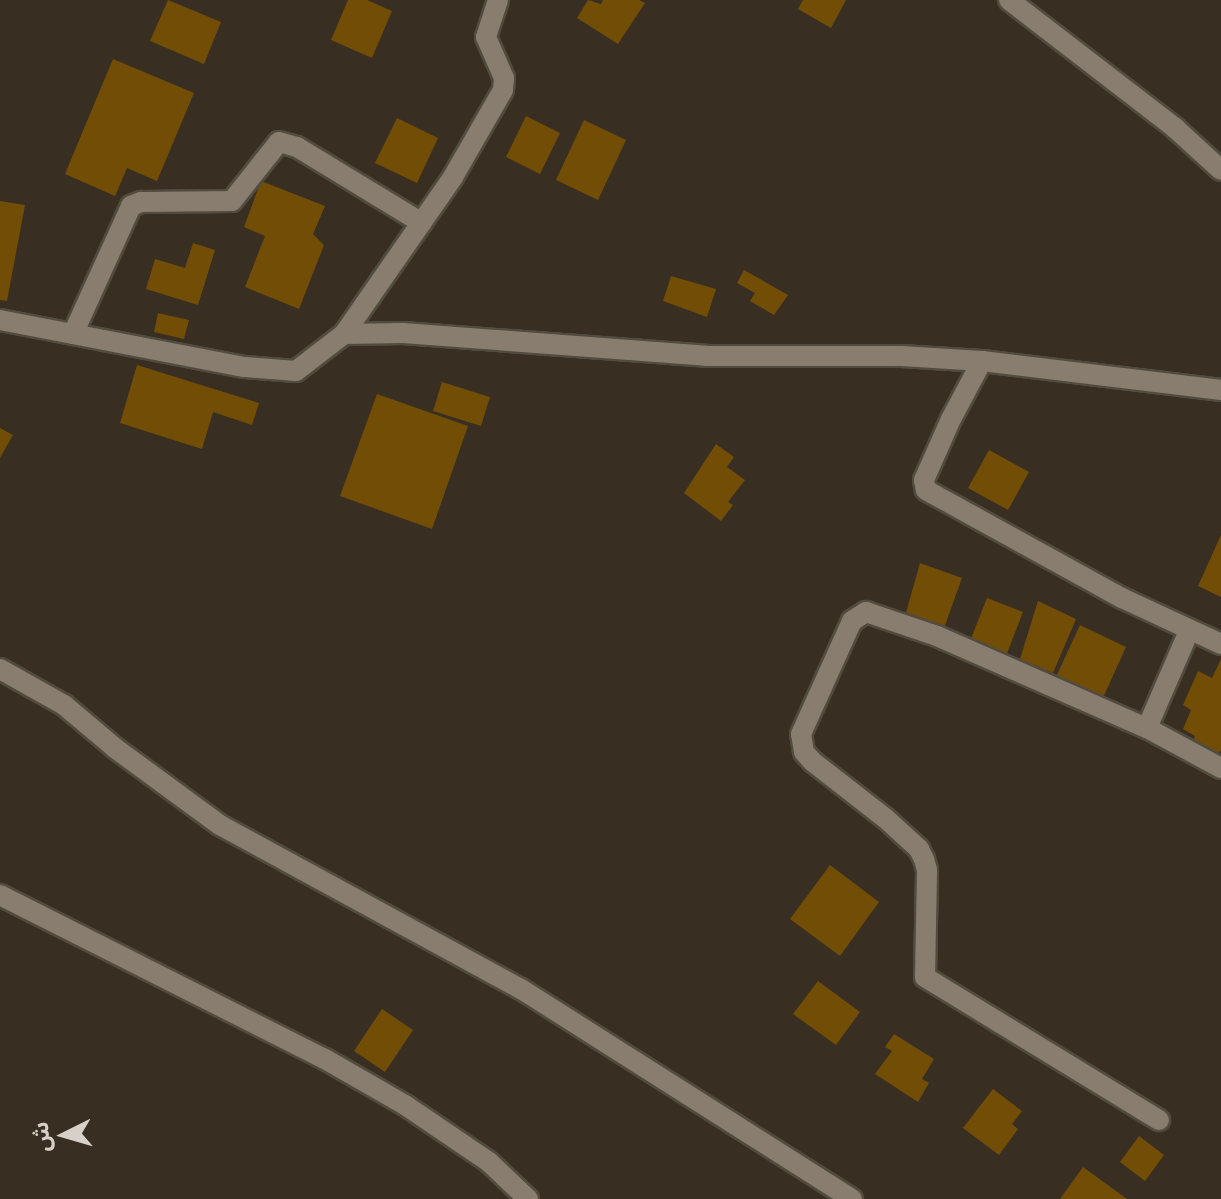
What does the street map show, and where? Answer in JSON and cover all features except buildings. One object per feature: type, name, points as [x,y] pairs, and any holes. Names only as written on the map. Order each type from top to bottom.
[{"type":"street","points":[[0,320],[245,367],[296,371],[344,334],[453,177],[504,86],[486,37],[498,0]]},
{"type":"street","points":[[1009,0],[1128,90],[1221,170]]},
{"type":"street","points":[[73,334],[131,206],[141,202],[232,201],[279,142],[297,147],[422,223]]},
{"type":"street","points":[[344,334],[403,333],[706,356],[810,354],[982,361],[1221,390]]},
{"type":"street","points":[[982,361],[951,419],[924,480],[926,490],[1122,598],[1221,644]]},
{"type":"street","points":[[1159,1120],[925,977],[927,870],[919,849],[813,762],[804,752],[801,734],[852,621],[866,612],[937,636],[1147,728],[1221,768]]},
{"type":"street","points":[[1147,728],[1189,631]]},
{"type":"street","points":[[0,669],[64,705],[115,748],[220,825],[521,989],[852,1199]]},
{"type":"street","points":[[0,895],[325,1059],[405,1105],[489,1162],[528,1199]]}]
